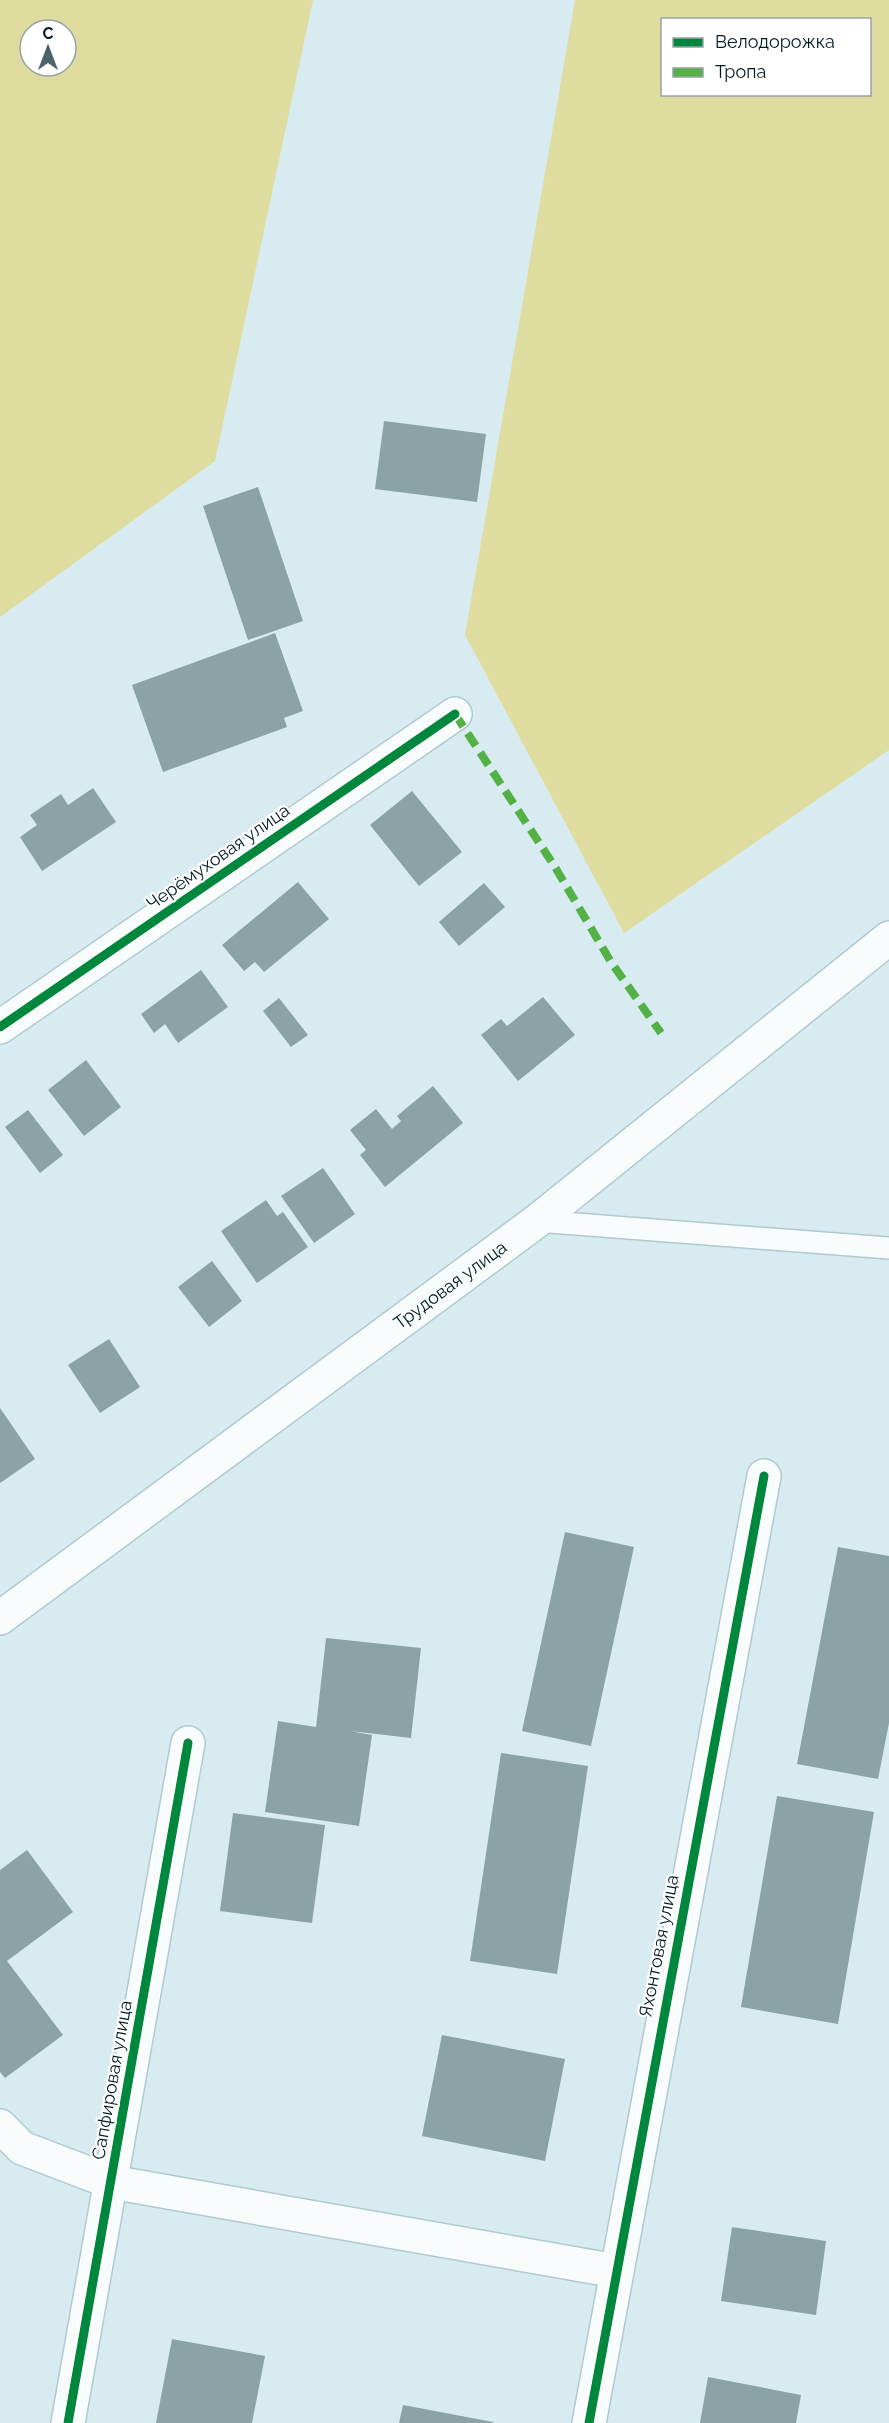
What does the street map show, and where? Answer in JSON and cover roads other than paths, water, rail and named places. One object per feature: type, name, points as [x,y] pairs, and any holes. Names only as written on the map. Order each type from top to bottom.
[{"type":"street","name":"Черёмуховая улица","points":[[0,1027],[455,714]]},
{"type":"street","name":"Трудовая улица","points":[[0,1618],[537,1221],[889,938]]},
{"type":"street","name":"Яхонтовая улица","points":[[589,2423],[764,1476]]},
{"type":"street","name":"Сапфировая улица","points":[[68,2423],[188,1743]]},
{"type":"street","points":[[0,2126],[22,2148],[111,2182],[616,2271]]},
{"type":"lane","points":[[537,1221],[889,1248]]}]
